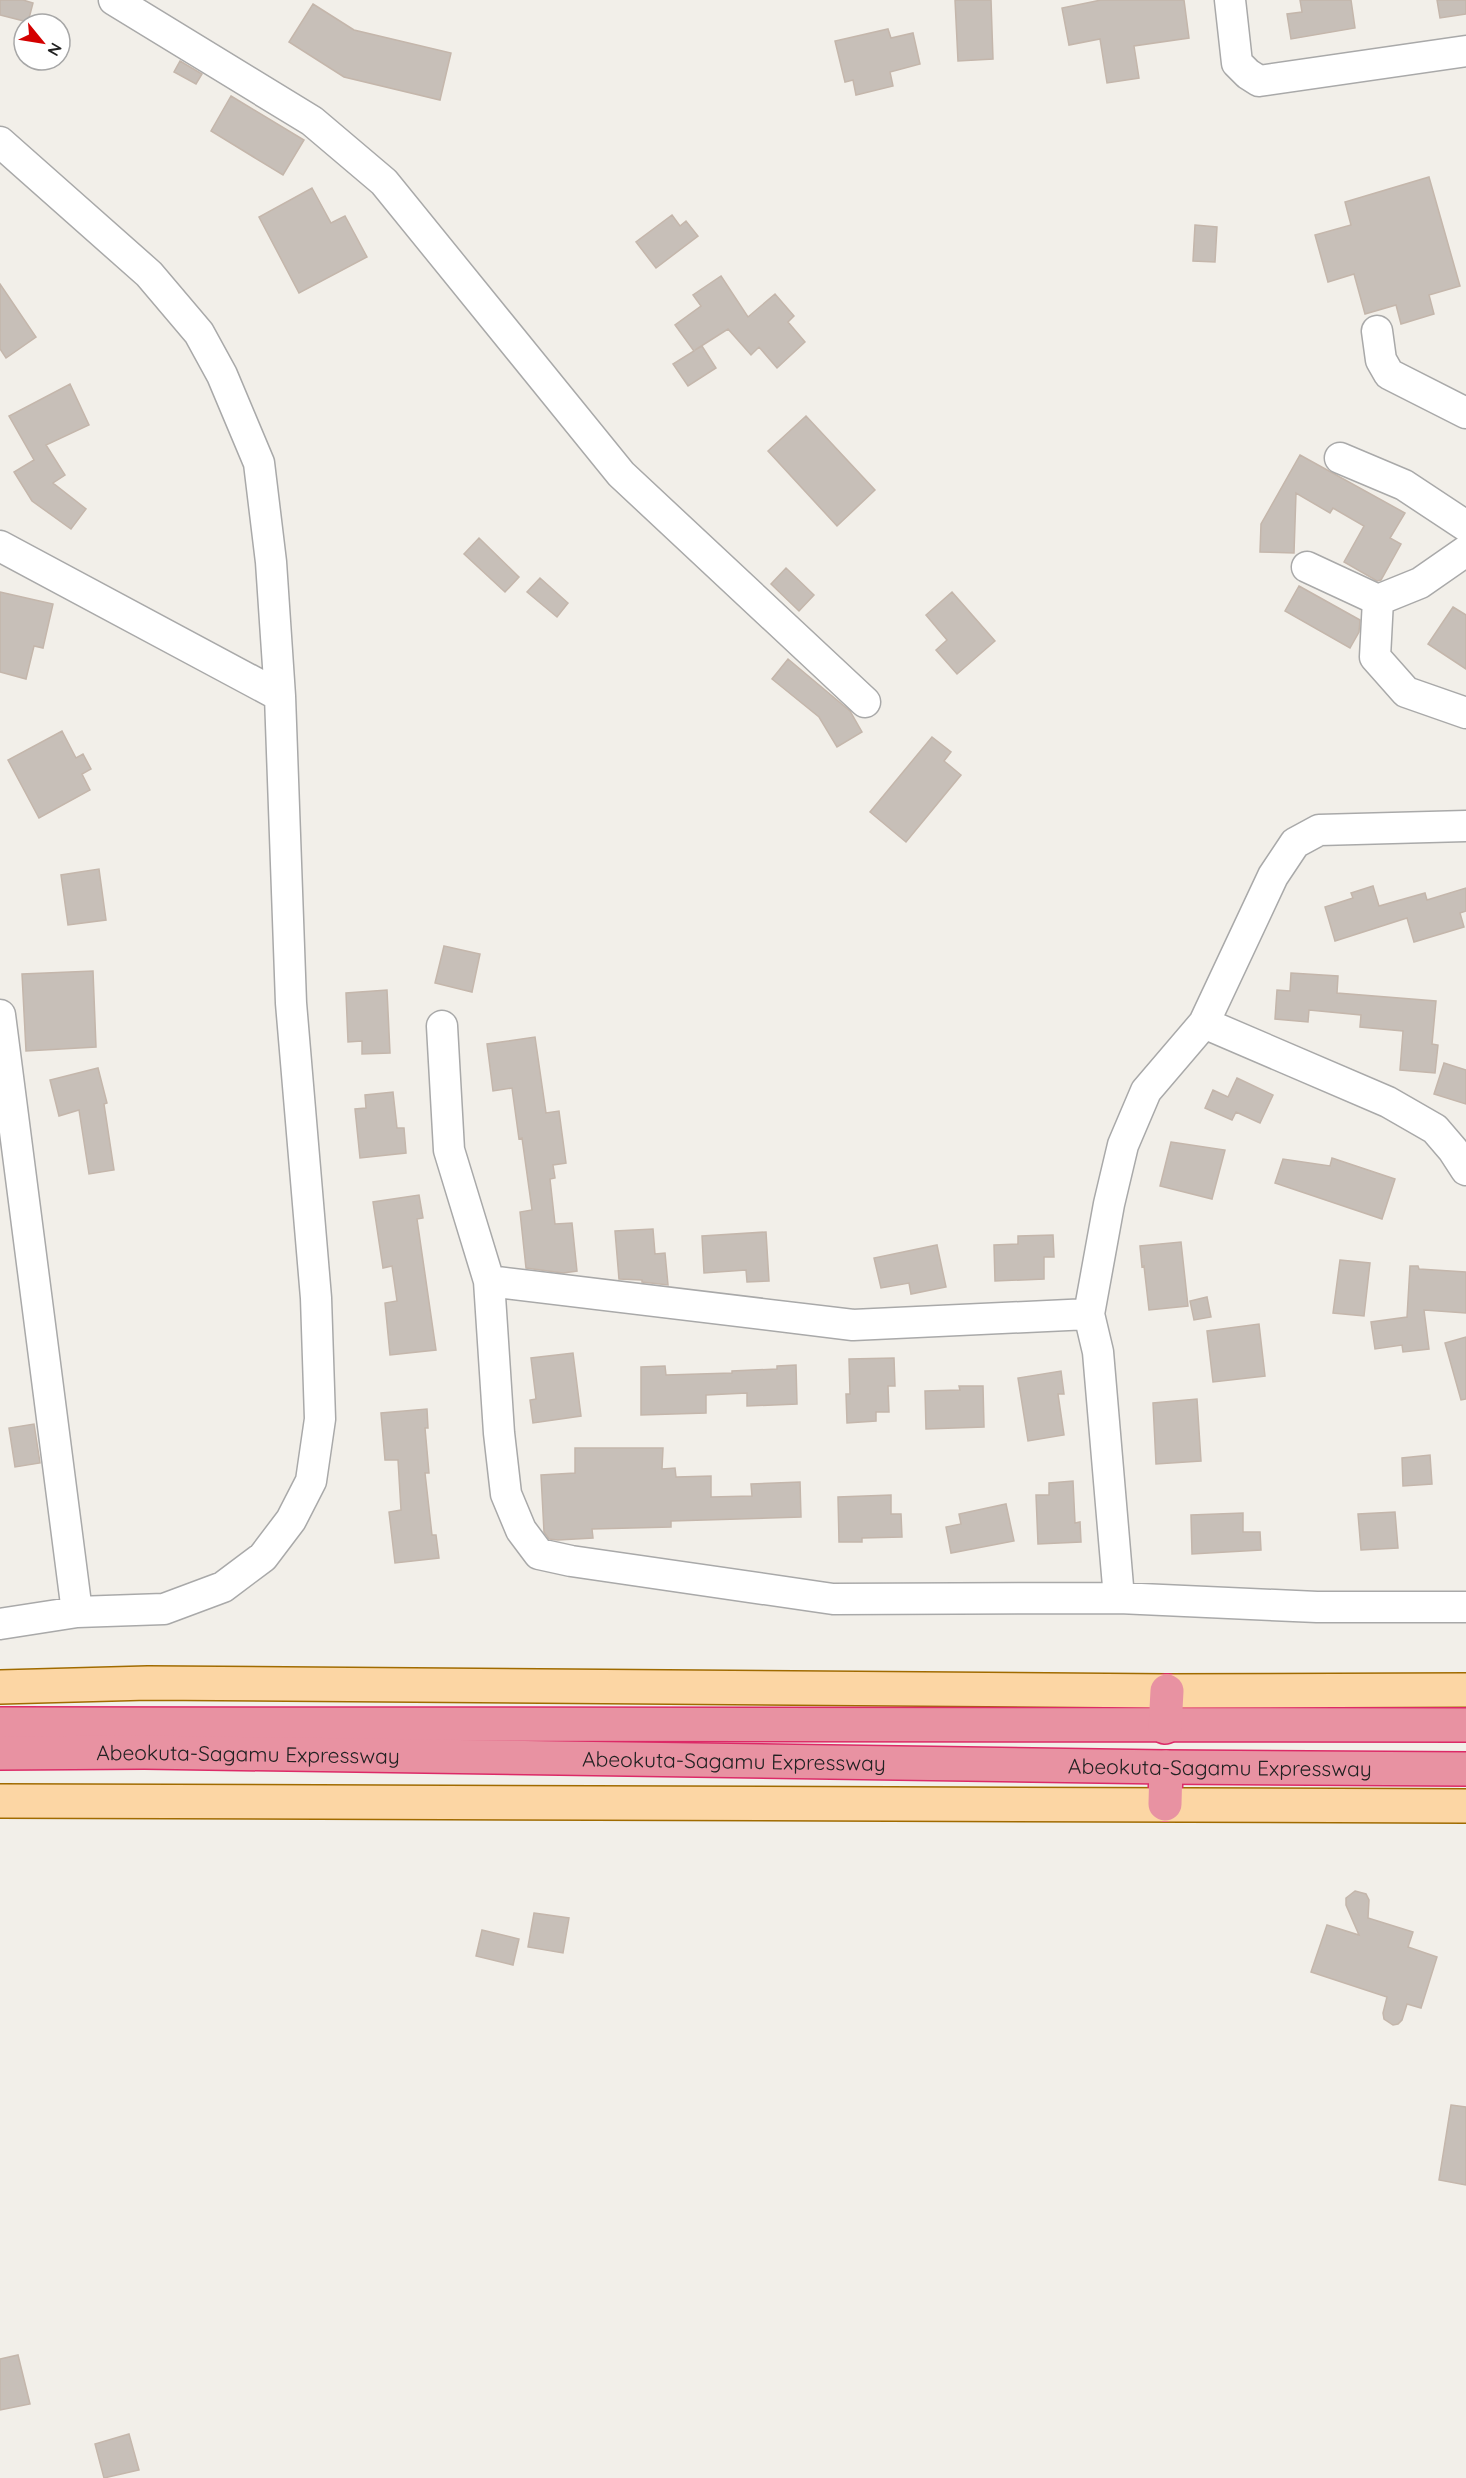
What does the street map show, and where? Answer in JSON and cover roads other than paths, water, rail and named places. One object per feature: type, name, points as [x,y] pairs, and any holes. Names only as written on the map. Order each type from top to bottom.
[{"type":"highway","points":[[1165,1727],[1167,1690]]},
{"type":"highway","name":"Abeokuta-Sagamu Expressway","points":[[0,1724],[145,1738],[1166,1767],[1466,1769]]},
{"type":"highway","name":"Abeokuta-Sagamu Expressway","points":[[0,1753],[145,1738],[1466,1725]]},
{"type":"highway","points":[[1166,1767],[1166,1804]]},
{"type":"main road","points":[[0,1687],[148,1683],[1466,1690]]},
{"type":"main road","points":[[0,1801],[1466,1806]]},
{"type":"street","points":[[114,0],[312,121],[384,182],[621,474],[865,702]]},
{"type":"street","points":[[1230,0],[1237,63],[1259,81],[1466,51]]},
{"type":"street","points":[[0,142],[149,274],[199,333],[222,375],[259,463],[271,562],[279,696],[291,1003],[316,1298],[320,1419],[311,1481],[291,1520],[263,1557],[224,1587],[164,1609],[77,1612],[0,1624]]},
{"type":"street","points":[[1377,331],[1381,360],[1389,374],[1466,413]]},
{"type":"street","points":[[1340,458],[1404,485],[1466,526]]},
{"type":"street","points":[[0,546],[279,696]]},
{"type":"street","points":[[1307,567],[1378,600],[1420,583],[1466,551]]},
{"type":"street","points":[[1378,600],[1375,657],[1406,692],[1466,713]]},
{"type":"street","points":[[1119,1598],[1098,1352],[1089,1314],[1109,1204],[1124,1145],[1146,1091],[1204,1023],[1273,876],[1295,843],[1318,830],[1466,826]]},
{"type":"street","points":[[0,1015],[77,1612]]},
{"type":"street","points":[[1204,1023],[1389,1102],[1435,1129],[1453,1149],[1466,1170]]},
{"type":"street","points":[[442,1026],[449,1150],[489,1281],[499,1433],[506,1494],[521,1530],[539,1554],[571,1561],[833,1599],[1119,1598],[1317,1607],[1466,1607]]},
{"type":"street","points":[[489,1281],[853,1325],[1089,1314]]}]
